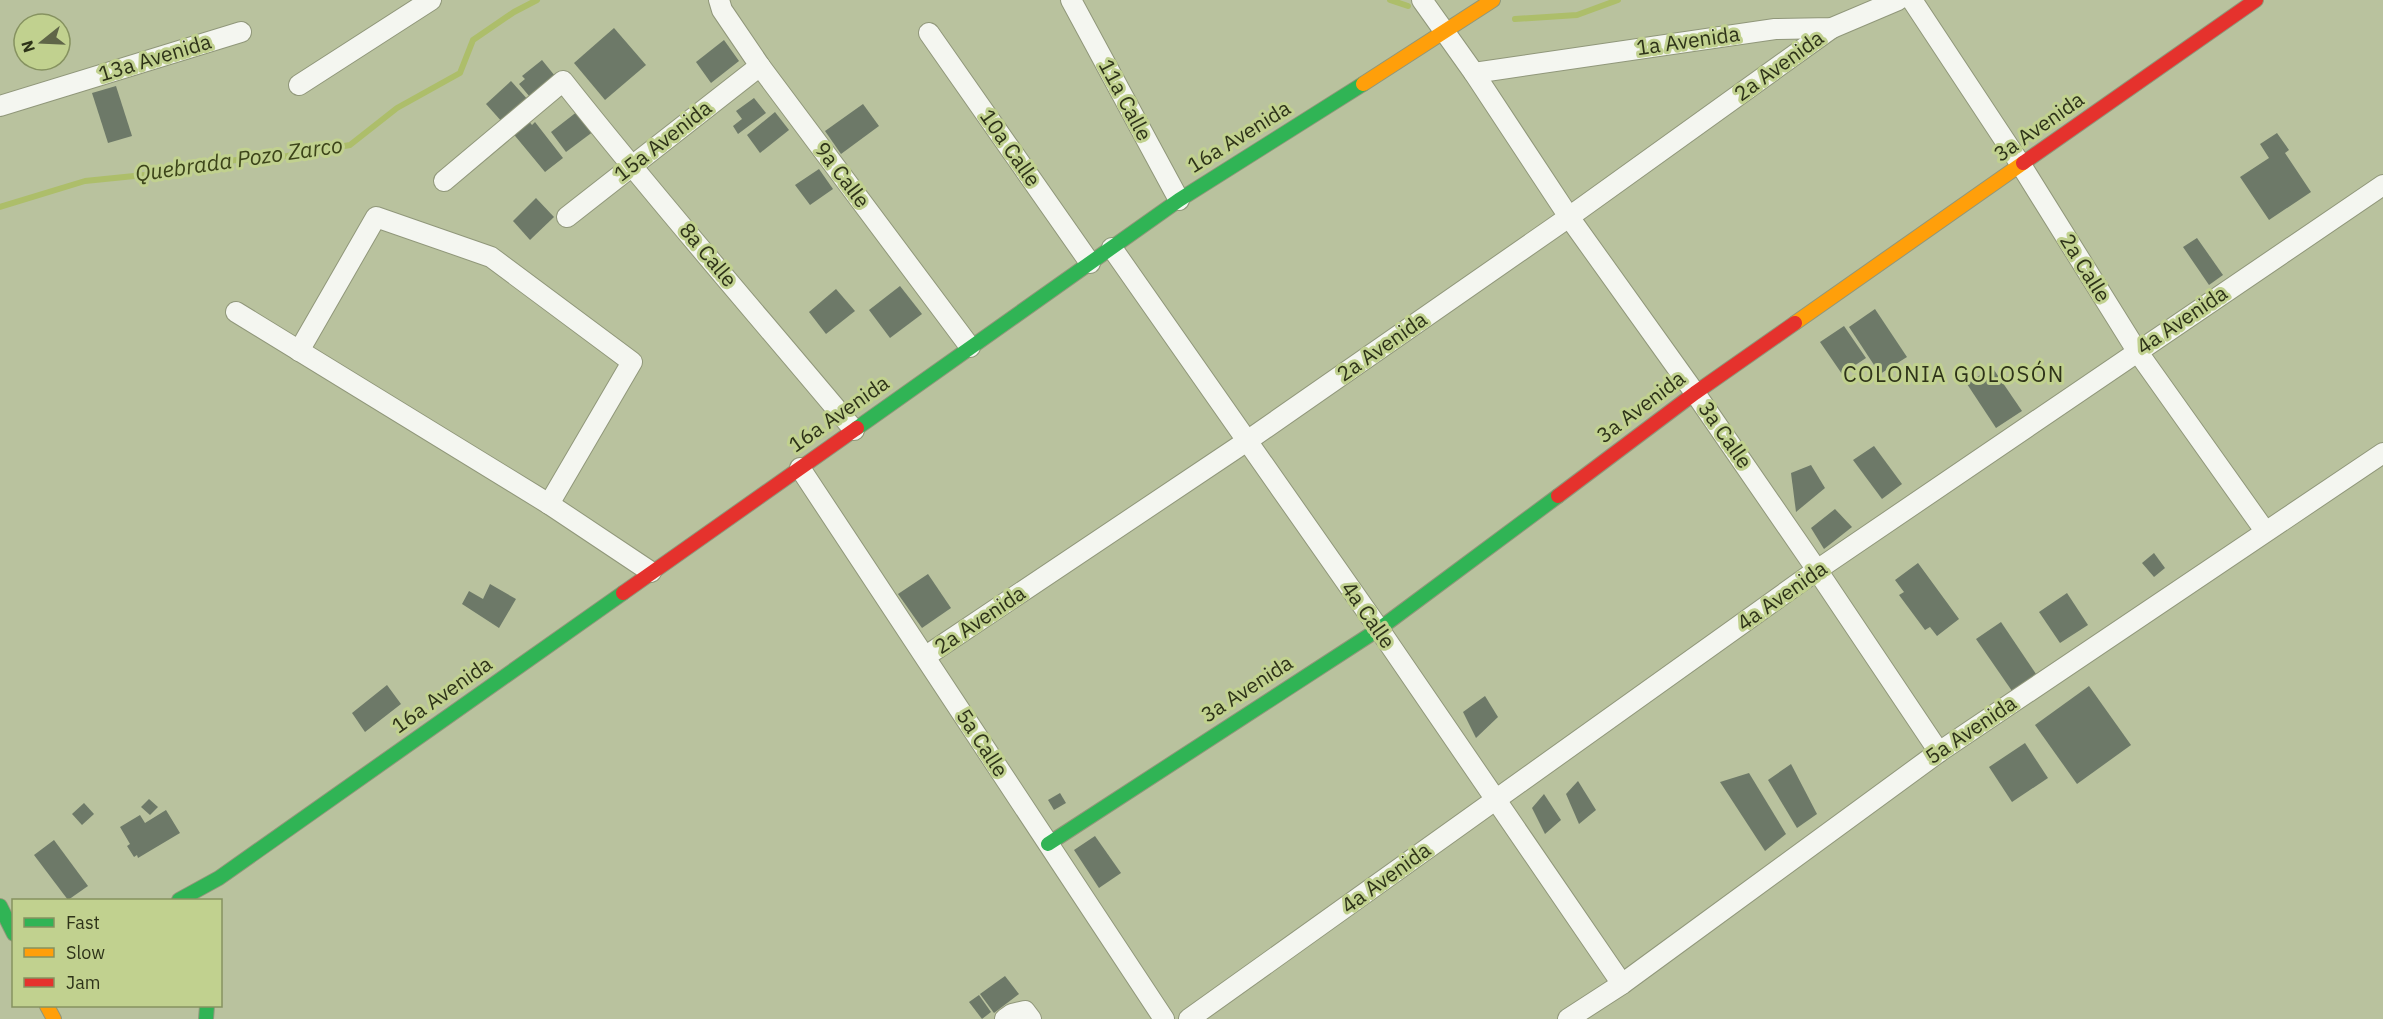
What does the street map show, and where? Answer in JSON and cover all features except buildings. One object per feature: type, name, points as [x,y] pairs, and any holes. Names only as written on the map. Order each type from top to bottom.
[{"type":"street","points":[[299,85],[431,0]]},
{"type":"street","name":"9a Calle","points":[[719,0],[722,10],[760,66],[970,347]]},
{"type":"street","name":"11a Calle","points":[[1071,0],[1179,200]]},
{"type":"street","name":"3a Calle","points":[[1422,0],[1474,73],[1569,217],[1695,393],[1817,570],[1939,752]]},
{"type":"street","name":"16a Avenida","points":[[182,899],[219,878],[1179,200],[1493,0]]},
{"type":"street","name":"1a Avenida","points":[[1474,73],[1775,29],[1832,28],[1899,0]]},
{"type":"street","name":"2a Calle","points":[[1912,0],[2021,165],[2137,351],[2265,531]]},
{"type":"street","name":"3a Avenida","points":[[1048,844],[1379,629],[1695,393],[2256,0]]},
{"type":"street","name":"2a Avenida","points":[[926,656],[1247,441],[1569,217],[1832,28]]},
{"type":"street","name":"13a Avenida","points":[[0,106],[241,32]]},
{"type":"street","name":"10a Calle","points":[[929,33],[1090,263]]},
{"type":"street","name":"15a Avenida","points":[[567,217],[760,66]]},
{"type":"street","name":"8a Calle","points":[[444,181],[563,81],[630,166],[854,430]]},
{"type":"street","name":"4a Avenida","points":[[1189,1019],[1817,570],[2383,185]]},
{"type":"street","points":[[299,351],[376,217],[491,257],[632,362],[549,504]]},
{"type":"street","name":"4a Calle","points":[[1112,248],[1379,629],[1622,984]]},
{"type":"street","points":[[236,312],[549,504],[651,573]]},
{"type":"street","name":"5a Avenida","points":[[1568,1019],[1622,984],[1939,752],[2383,453]]},
{"type":"street","name":"5a Calle","points":[[800,468],[1164,1019]]},
{"type":"street","points":[[210,899],[219,878]]},
{"type":"street","points":[[12,913],[0,906],[12,930]]},
{"type":"street","points":[[1005,1019],[1012,1014],[1025,1011],[1031,1019]]},
{"type":"waterway","name":"Quebrada Pozo Zarco","points":[[0,207],[85,181],[154,174],[201,163],[287,156],[350,145],[397,108],[460,73],[473,40],[514,12],[537,0]]},
{"type":"waterway","name":"Quebrada Pozo Zarco","points":[[1390,0],[1408,6]]},
{"type":"waterway","name":"Quebrada Pozo Zarco","points":[[1515,19],[1577,15],[1618,0]]},
{"type":"traffic: fast","points":[[857,428],[1179,200],[1363,84]]},
{"type":"traffic: fast","points":[[1048,844],[1379,629],[1558,496]]},
{"type":"traffic: fast","points":[[181,899],[219,878],[623,593]]},
{"type":"traffic: fast","points":[[0,906],[12,930]]},
{"type":"traffic: fast","points":[[206,1019],[207,1007]]},
{"type":"traffic: slow","points":[[1363,84],[1493,0]]},
{"type":"traffic: slow","points":[[1795,323],[2023,163]]},
{"type":"traffic: slow","points":[[48,1007],[54,1019]]},
{"type":"traffic: jam","points":[[2023,163],[2256,0]]},
{"type":"traffic: jam","points":[[1558,496],[1695,393],[1795,323]]},
{"type":"traffic: jam","points":[[623,593],[857,428]]},
{"type":"district","name":"COLONIA GOLOSÓN","points":[[1954,374]]}]
